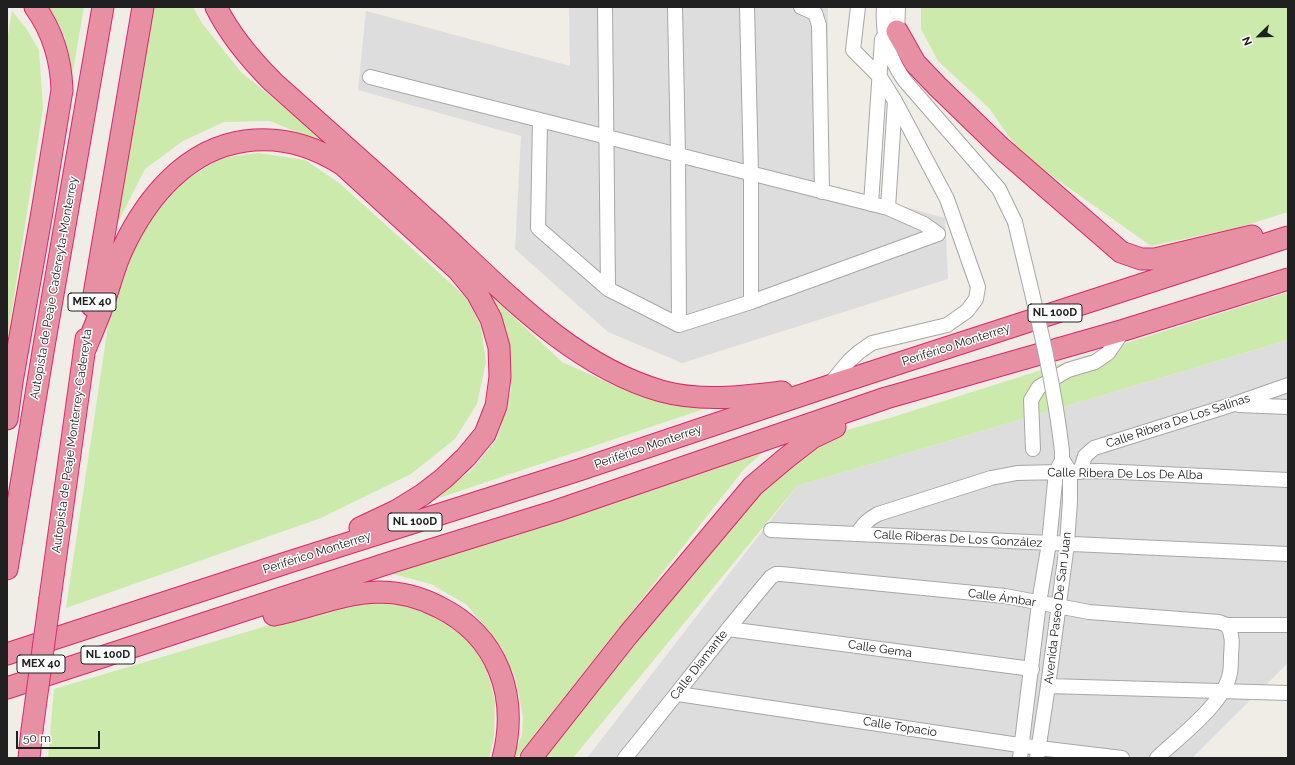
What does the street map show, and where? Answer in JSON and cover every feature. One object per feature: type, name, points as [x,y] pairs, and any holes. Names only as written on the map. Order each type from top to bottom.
[{"type":"highway","points":[[7,419],[62,90],[61,70],[57,51],[48,26],[35,7]]},
{"type":"highway","name":"Autopista de Peaje Cadereyta-Monterrey","points":[[7,569],[103,7]]},
{"type":"highway","name":"Autopista de Peaje Monterrey-Cadereyta","points":[[29,758],[84,352],[143,7]]},
{"type":"highway","points":[[216,7],[243,49],[274,82],[525,310],[579,353],[630,380],[663,391],[682,395],[721,398],[826,387]]},
{"type":"highway","points":[[888,20],[915,63],[937,86],[1000,147],[1121,252],[1141,259],[1155,259],[1288,228]]},
{"type":"highway","points":[[84,352],[123,248],[132,230],[150,203],[166,183],[190,162],[213,150],[238,142],[265,140],[286,142],[306,146],[331,158],[343,165],[458,270],[477,293],[491,319],[498,348],[500,377],[496,406],[485,434],[466,458],[422,495],[396,511],[286,562]]},
{"type":"highway","name":"Periférico Monterrey","points":[[7,654],[286,562],[586,468],[826,387],[1288,237]]},
{"type":"highway","name":"NL 100D","points":[[7,688],[556,511],[886,398],[1124,330],[1288,279]]},
{"type":"highway","points":[[531,758],[633,629],[753,486],[784,458],[812,438],[856,416],[886,398]]},
{"type":"highway","points":[[208,622],[238,620],[280,614],[350,595],[364,593],[379,592],[400,594],[434,604],[446,610],[469,627],[488,648],[495,660],[505,688],[508,709],[508,731],[503,758]]},
{"type":"street","points":[[605,7],[608,137],[608,289]]},
{"type":"street","points":[[675,7],[679,325]]},
{"type":"street","points":[[747,7],[751,174],[751,302]]},
{"type":"street","points":[[801,7],[815,13],[819,25],[822,192]]},
{"type":"street","points":[[826,387],[849,361],[872,343],[947,325],[967,311],[976,299],[978,287],[947,199],[895,101],[880,77],[853,50],[858,7]]},
{"type":"street","points":[[872,204],[880,77],[888,20],[898,7]]},
{"type":"street","points":[[888,20],[898,48],[901,76],[895,101],[888,208]]},
{"type":"street","points":[[901,76],[999,190],[1015,222],[1050,373],[1058,415],[1062,455],[1075,472]]},
{"type":"street","points":[[370,77],[888,208],[924,224],[938,234],[751,302],[679,325],[608,289],[538,228],[540,120]]},
{"type":"street","points":[[1033,449],[1031,400],[1039,386],[1068,370],[1095,362],[1108,353],[1124,330]]},
{"type":"street","name":"Calle Ribera De Los Salinas","points":[[1075,472],[1085,456],[1094,448],[1231,405],[1288,385]]},
{"type":"street","points":[[1231,405],[1288,407]]},
{"type":"street","name":"Avenida Paseo De San Juan","points":[[1021,752],[1049,543],[1056,472],[1062,455]]},
{"type":"street","name":"Avenida Paseo De San Juan","points":[[1038,753],[1067,544],[1070,502],[1075,472]]},
{"type":"street","name":"Calle Ribera De Los De Alba","points":[[857,534],[870,518],[878,514],[992,478],[1016,473],[1136,473],[1288,480]]},
{"type":"street","name":"Calle Riberas De Los González","points":[[771,530],[1288,554]]},
{"type":"street","name":"Calle Ámbar","points":[[776,574],[1005,596],[1090,612],[1219,622],[1227,626],[1288,625]]},
{"type":"street","name":"Calle Diamante","points":[[627,758],[728,629],[771,577],[776,574]]},
{"type":"street","points":[[1157,758],[1213,706],[1224,690],[1230,674],[1232,645],[1232,638],[1227,626]]},
{"type":"street","name":"Calle Gema","points":[[728,629],[1032,669]]},
{"type":"street","points":[[1048,686],[1288,693]]},
{"type":"street","name":"Calle Topacio","points":[[678,694],[1021,752],[1122,758]]},
{"type":"shaded area","points":[[569,7],[828,7],[827,185],[945,218],[948,279],[682,363],[608,332],[515,249],[521,136],[358,90],[366,11],[570,66]]},
{"type":"shaded area","points":[[1288,340],[1288,663],[1192,758],[587,758],[797,486]]},
{"type":"green space","points":[[47,7],[84,7],[69,94],[65,37],[53,14]]},
{"type":"green space","points":[[151,7],[193,7],[202,23],[240,71],[331,146],[270,121],[224,122],[183,141],[145,169],[115,228]]},
{"type":"green space","points":[[921,7],[1288,7],[1288,212],[1237,228],[1151,246],[1021,154],[989,108],[938,61],[921,29]]},
{"type":"green space","points":[[12,11],[26,28],[39,50],[43,108],[7,343],[7,41]]},
{"type":"green space","points":[[258,153],[305,160],[338,182],[467,298],[481,327],[486,362],[477,404],[455,439],[411,474],[321,518],[66,608],[110,312],[123,264],[149,222],[184,181],[221,158]]},
{"type":"green space","points":[[1288,292],[1288,340],[797,486],[573,758],[544,758],[764,484],[800,456],[843,431],[893,417]]},
{"type":"green space","points":[[488,293],[562,362],[616,386],[667,403],[719,404],[421,504],[470,472],[497,439],[511,390],[507,338]]},
{"type":"green space","points":[[768,448],[744,469],[517,758],[510,758],[522,736],[523,717],[515,676],[493,636],[467,605],[431,584],[385,572]]},
{"type":"green space","points":[[380,599],[421,605],[448,620],[472,642],[487,669],[495,701],[494,737],[489,758],[48,758],[54,689],[334,606]]}]
